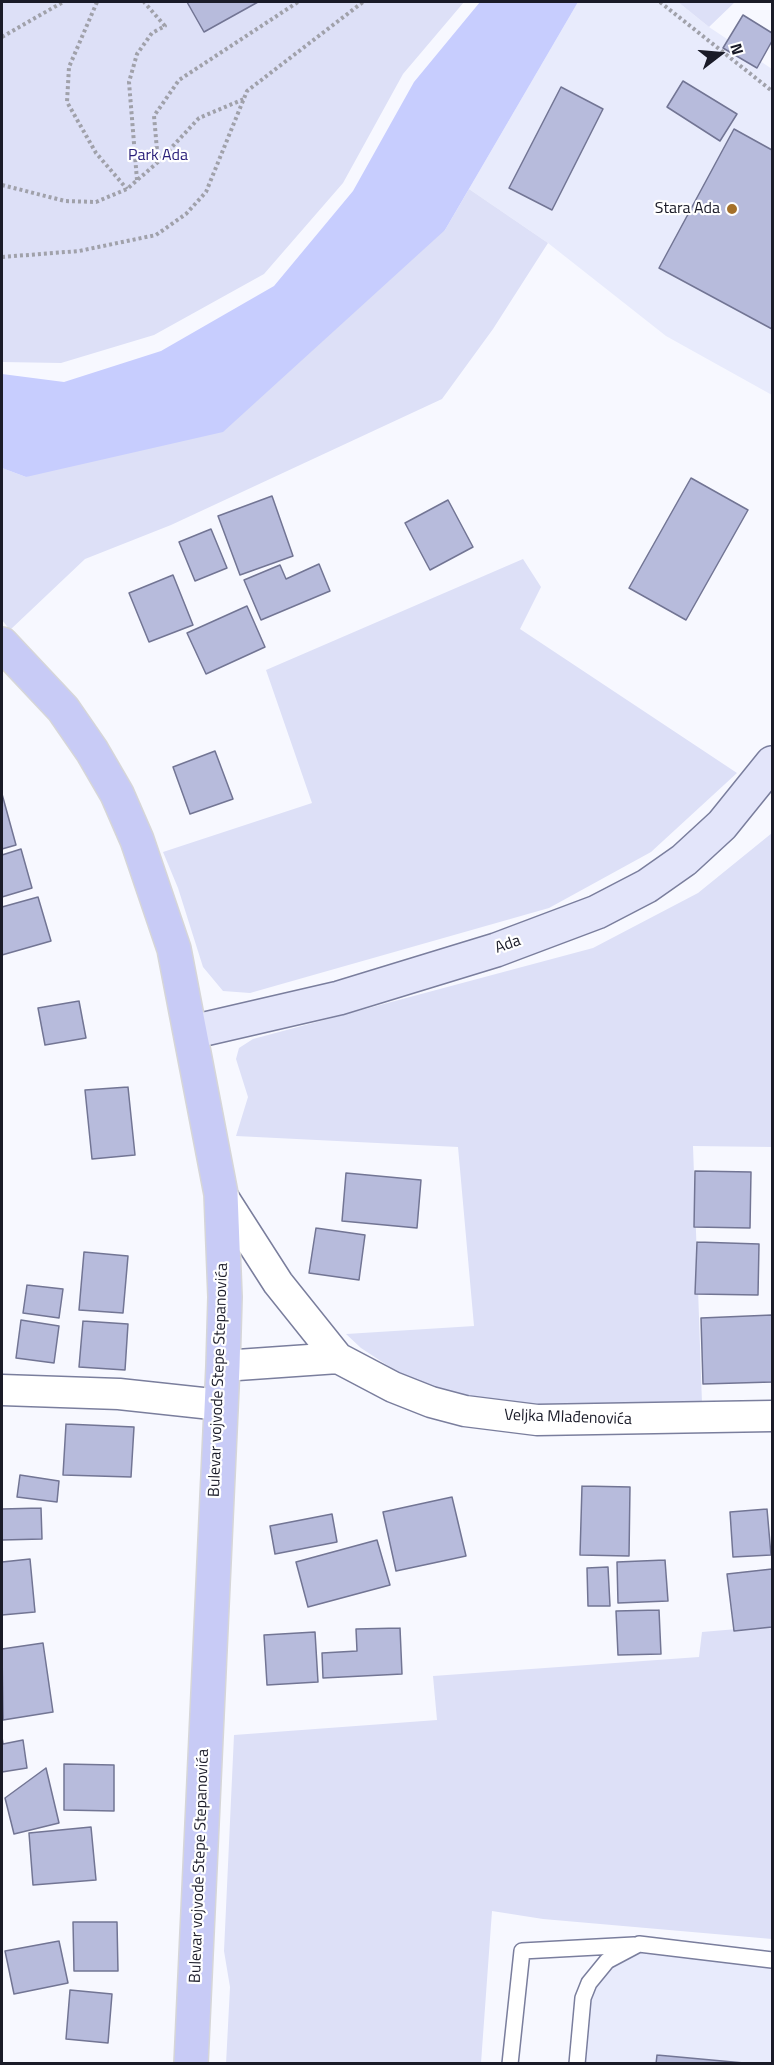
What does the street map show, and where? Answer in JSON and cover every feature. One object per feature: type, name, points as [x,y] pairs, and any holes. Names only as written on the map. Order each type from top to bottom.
[{"type":"main road","name":"Bulevar vojvode Stepe Stepanovića","points":[[2,644],[63,709],[117,794],[137,840],[174,949],[192,1032],[221,1194],[225,1297],[223,1366],[191,2064]]},
{"type":"street","name":"Ada","points":[[192,1032],[339,998],[496,950],[597,912],[646,886],[684,860],[722,825],[772,763]]},
{"type":"street","name":"Veljka Mlađenovića","points":[[221,1194],[278,1283],[338,1358],[377,1380],[430,1402],[496,1416],[537,1420],[601,1421],[772,1416]]},
{"type":"street","points":[[223,1366],[338,1358]]},
{"type":"street","points":[[2,1390],[119,1394],[221,1406]]},
{"type":"lane","points":[[510,2064],[522,1951],[639,1944],[772,1960]]},
{"type":"lane","points":[[577,2064],[583,1998],[588,1983],[607,1961],[639,1944]]},
{"type":"path","points":[[2,37],[63,2]]},
{"type":"path","points":[[96,2],[69,67],[68,102],[96,153],[127,189]]},
{"type":"path","points":[[137,180],[129,82],[137,54],[152,33],[165,26],[144,2]]},
{"type":"path","points":[[158,162],[154,116],[179,80],[298,2]]},
{"type":"path","points":[[2,257],[79,250],[156,236],[186,214],[206,192],[247,91],[363,2]]},
{"type":"path","points":[[660,2],[772,92]]},
{"type":"path","points":[[2,185],[65,201],[96,202],[127,189],[158,162],[199,118],[244,99]]},
{"type":"shaded area","points":[[578,2],[678,2],[709,27],[772,69],[772,395],[666,336],[548,243],[469,189]]},
{"type":"shaded area","points":[[639,1944],[772,1960],[772,2063],[577,2064],[583,1998],[607,1961]]},
{"type":"green space","name":"Park Ada","points":[[2,2],[464,2],[403,74],[343,183],[264,274],[154,335],[61,363],[2,362]]},
{"type":"green space","points":[[678,2],[735,2],[709,27]]},
{"type":"green space","points":[[469,189],[548,243],[493,329],[442,399],[171,525],[85,559],[10,630],[2,620],[2,468],[26,477],[445,230]]},
{"type":"green space","points":[[523,559],[541,587],[520,629],[737,773],[651,852],[549,908],[250,993],[223,991],[203,967],[178,888],[163,852],[312,803],[266,670]]},
{"type":"green space","points":[[772,833],[772,1147],[693,1146],[702,1403],[594,1412],[450,1395],[405,1377],[361,1348],[346,1334],[474,1326],[458,1147],[236,1136],[248,1097],[236,1059],[239,1048],[253,1039],[593,948],[698,893]]},
{"type":"green space","points":[[772,1626],[772,1939],[543,1919],[492,1911],[481,2063],[226,2064],[230,1987],[224,1951],[234,1735],[437,1720],[433,1676],[699,1657],[702,1632]]},
{"type":"water","points":[[480,2],[578,2],[445,230],[223,432],[26,477],[2,468],[2,374],[64,382],[161,351],[274,286],[353,191],[414,82]]},
{"type":"building","points":[[187,2],[258,2],[204,32]]},
{"type":"building","points":[[743,15],[772,33],[772,41],[757,68],[723,48]]},
{"type":"building","points":[[683,81],[737,114],[720,141],[667,107]]},
{"type":"building","points":[[561,87],[603,109],[552,210],[509,188]]},
{"type":"building","name":"Stara Ada","points":[[734,129],[772,150],[772,329],[659,268]]},
{"type":"building","points":[[691,478],[748,510],[686,620],[629,588]]},
{"type":"building","points":[[272,496],[293,556],[240,575],[218,516]]},
{"type":"building","points":[[448,500],[473,547],[430,570],[405,523]]},
{"type":"building","points":[[211,529],[227,568],[195,581],[179,542]]},
{"type":"building","points":[[319,564],[330,591],[261,620],[244,580],[280,565],[286,579]]},
{"type":"building","points":[[173,575],[193,625],[149,642],[129,593]]},
{"type":"building","points":[[247,606],[265,647],[206,674],[187,633]]},
{"type":"building","points":[[215,751],[233,799],[190,814],[173,767]]},
{"type":"building","points":[[2,794],[16,845],[2,849]]},
{"type":"building","points":[[21,849],[32,888],[2,897],[2,855]]},
{"type":"building","points":[[38,897],[51,941],[2,955],[2,907]]},
{"type":"building","points":[[79,1001],[86,1038],[45,1045],[38,1008]]},
{"type":"building","points":[[128,1087],[135,1155],[92,1159],[85,1090]]},
{"type":"building","points":[[695,1171],[751,1172],[750,1228],[694,1227]]},
{"type":"building","points":[[346,1173],[421,1180],[417,1228],[342,1221]]},
{"type":"building","points":[[316,1228],[365,1235],[359,1280],[309,1273]]},
{"type":"building","points":[[697,1242],[759,1244],[758,1295],[695,1294]]},
{"type":"building","points":[[84,1252],[128,1256],[123,1313],[79,1310]]},
{"type":"building","points":[[27,1285],[63,1289],[59,1318],[23,1313]]},
{"type":"building","points":[[772,1315],[772,1382],[703,1384],[701,1318]]},
{"type":"building","points":[[21,1320],[59,1326],[54,1363],[16,1358]]},
{"type":"building","points":[[83,1321],[128,1324],[125,1370],[79,1367]]},
{"type":"building","points":[[66,1424],[134,1427],[131,1477],[63,1475]]},
{"type":"building","points":[[20,1475],[59,1481],[57,1502],[17,1497]]},
{"type":"building","points":[[582,1486],[630,1487],[629,1556],[580,1555]]},
{"type":"building","points":[[452,1497],[466,1556],[396,1571],[383,1512]]},
{"type":"building","points":[[41,1508],[42,1539],[2,1540],[2,1509]]},
{"type":"building","points":[[767,1509],[771,1555],[733,1557],[730,1512]]},
{"type":"building","points":[[332,1514],[337,1542],[275,1554],[270,1526]]},
{"type":"building","points":[[377,1540],[390,1585],[308,1607],[296,1562]]},
{"type":"building","points":[[30,1559],[35,1612],[2,1615],[2,1562]]},
{"type":"building","points":[[665,1560],[668,1601],[618,1603],[617,1562]]},
{"type":"building","points":[[608,1567],[610,1606],[588,1606],[587,1568]]},
{"type":"building","points":[[772,1569],[772,1627],[734,1631],[727,1574]]},
{"type":"building","points":[[659,1610],[661,1654],[618,1655],[616,1611]]},
{"type":"building","points":[[400,1628],[402,1674],[323,1678],[322,1653],[357,1651],[356,1629]]},
{"type":"building","points":[[315,1632],[318,1682],[267,1685],[264,1635]]},
{"type":"building","points":[[43,1643],[53,1712],[3,1720],[2,1649]]},
{"type":"building","points":[[2,1737],[3,1744],[23,1740],[27,1768],[2,1772]]},
{"type":"building","points":[[64,1764],[114,1765],[114,1811],[64,1810]]},
{"type":"building","points":[[46,1768],[59,1823],[14,1834],[5,1798]]},
{"type":"building","points":[[91,1827],[96,1880],[33,1885],[29,1833]]},
{"type":"building","points":[[73,1922],[117,1922],[118,1971],[74,1971]]},
{"type":"building","points":[[59,1941],[68,1983],[14,1994],[5,1951]]},
{"type":"building","points":[[70,1990],[112,1994],[108,2043],[66,2039]]},
{"type":"building","points":[[657,2055],[755,2064],[656,2064]]},
{"type":"place","name":"Stara Ada","points":[[732,209]]}]
